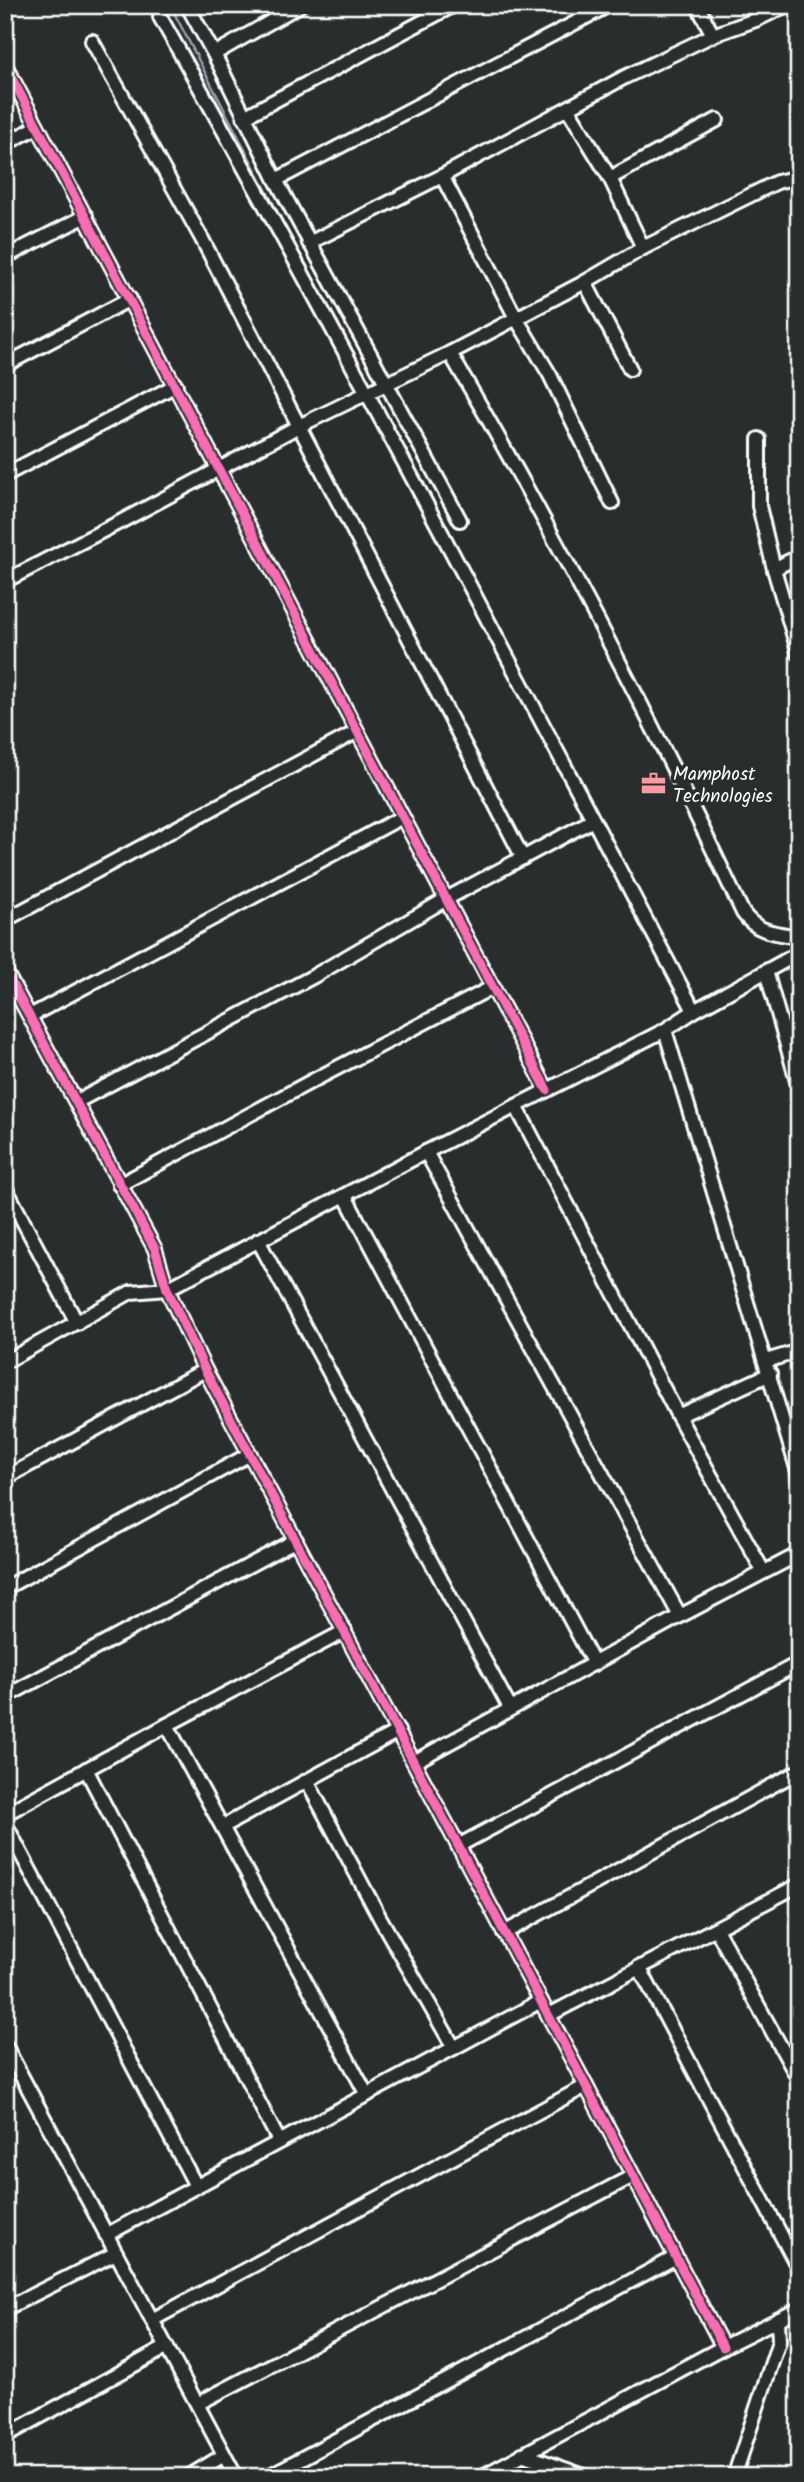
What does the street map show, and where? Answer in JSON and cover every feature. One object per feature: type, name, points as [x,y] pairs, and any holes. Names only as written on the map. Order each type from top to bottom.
[{"type":"street","points":[[187,5],[309,243],[460,520]]},
{"type":"street","points":[[214,54],[300,5]]},
{"type":"street","points":[[244,117],[454,5]]},
{"type":"street","points":[[276,180],[609,5]]},
{"type":"street","points":[[697,5],[713,35]]},
{"type":"street","points":[[309,243],[442,176],[625,77],[713,35],[786,6]]},
{"type":"street","points":[[160,17],[368,393],[694,1011]]},
{"type":"street","points":[[92,41],[195,228],[523,858]]},
{"type":"street","points":[[5,65],[176,385],[356,732],[448,898],[547,1090]]},
{"type":"street","points":[[568,109],[610,178],[643,248]]},
{"type":"street","points":[[610,178],[717,120]]},
{"type":"street","points":[[5,144],[37,127]]},
{"type":"street","points":[[442,176],[516,318],[550,375],[612,503]]},
{"type":"street","points":[[5,581],[299,426],[450,353],[585,282],[643,248],[777,182],[790,179],[799,181]]},
{"type":"street","points":[[5,257],[86,216]]},
{"type":"street","points":[[585,282],[630,369]]},
{"type":"street","points":[[5,365],[130,299]]},
{"type":"street","points":[[450,353],[541,512],[690,800],[743,913],[751,924],[760,930],[799,937]]},
{"type":"street","points":[[5,475],[176,385]]},
{"type":"street","points":[[759,439],[758,498],[774,569],[796,633],[799,653]]},
{"type":"street","points":[[774,569],[799,556]]},
{"type":"street","points":[[5,920],[356,732]]},
{"type":"street","points":[[30,1016],[402,817]]},
{"type":"street","points":[[76,1102],[314,976],[448,898],[593,820]]},
{"type":"street","points":[[5,1362],[131,1292],[167,1289],[665,1030],[799,953]]},
{"type":"street","points":[[5,971],[155,1249],[167,1289],[205,1370],[723,2347]]},
{"type":"street","points":[[765,971],[799,1088]]},
{"type":"street","points":[[119,1185],[494,987]]},
{"type":"street","points":[[665,1030],[799,1475]]},
{"type":"street","points":[[516,1106],[678,1416],[763,1571]]},
{"type":"street","points":[[426,1152],[680,1616]]},
{"type":"street","points":[[5,1187],[77,1323]]},
{"type":"street","points":[[345,1196],[594,1664]]},
{"type":"street","points":[[258,1240],[510,1708]]},
{"type":"street","points":[[765,1360],[799,1351]]},
{"type":"street","points":[[5,1478],[205,1370]]},
{"type":"street","points":[[678,1416],[769,1374]]},
{"type":"street","points":[[5,1588],[250,1454]]},
{"type":"street","points":[[5,1697],[296,1540]]},
{"type":"street","points":[[414,1762],[763,1571],[799,1555]]},
{"type":"street","points":[[5,1814],[345,1632]]},
{"type":"street","points":[[458,1846],[799,1663]]},
{"type":"street","points":[[167,1725],[224,1826],[367,2095]]},
{"type":"street","points":[[224,1826],[398,1731]]},
{"type":"street","points":[[86,1769],[279,2141]]},
{"type":"street","points":[[504,1933],[799,1771]]},
{"type":"street","points":[[307,1781],[454,2048]]},
{"type":"street","points":[[5,1823],[196,2186]]},
{"type":"street","points":[[549,2015],[716,1928],[797,1891]]},
{"type":"street","points":[[716,1928],[799,2080]]},
{"type":"street","points":[[639,1967],[799,2269]]},
{"type":"street","points":[[106,2235],[541,2001]]},
{"type":"street","points":[[5,2045],[199,2403],[236,2477]]},
{"type":"street","points":[[152,2320],[586,2086]]},
{"type":"street","points":[[199,2403],[633,2176]]},
{"type":"street","points":[[5,2309],[116,2253]]},
{"type":"street","points":[[267,2477],[676,2257]]},
{"type":"street","points":[[481,2477],[799,2309]]},
{"type":"street","points":[[734,2477],[779,2341],[778,2320]]},
{"type":"street","points":[[5,2435],[167,2347]]},
{"type":"street","points":[[522,2454],[587,2477]]},
{"type":"street","points":[[188,2477],[224,2455]]},
{"type":"waterway","points":[[170,5],[317,288]]},
{"type":"waterway","points":[[626,869],[697,999],[703,1000]]},
{"type":"waterway","points":[[793,969],[799,974]]},
{"type":"cycle path","points":[[5,65],[547,1090]]},
{"type":"cycle path","points":[[5,971],[155,1249],[167,1289],[205,1370],[723,2347]]},
{"type":"place","name":"Mamphost Technologies","points":[[653,784]]}]
